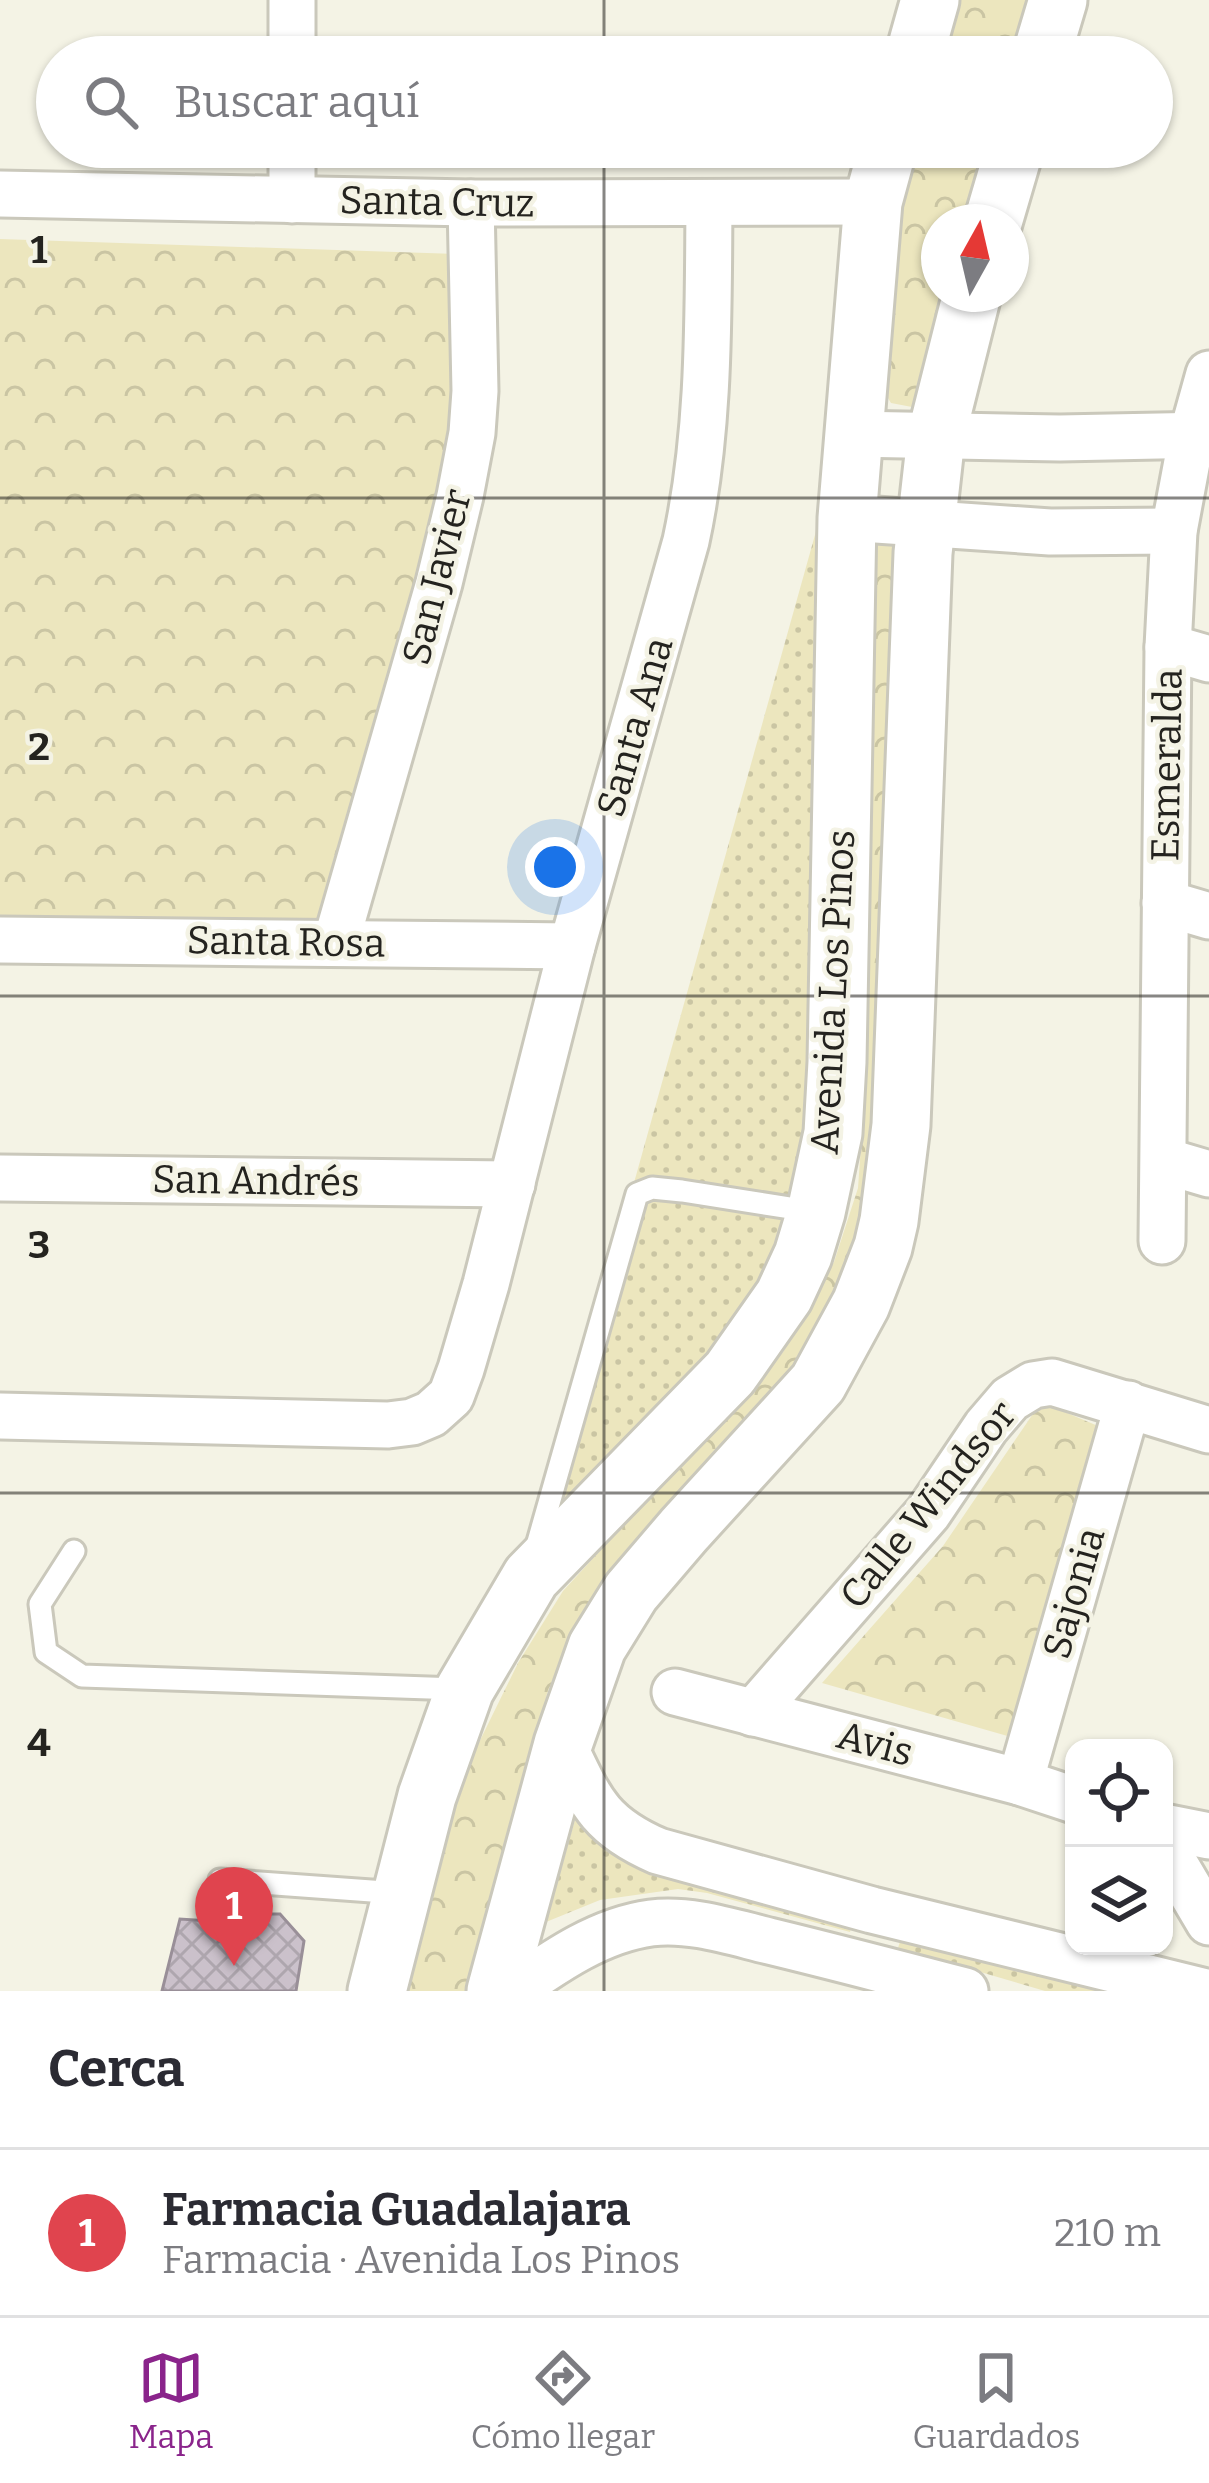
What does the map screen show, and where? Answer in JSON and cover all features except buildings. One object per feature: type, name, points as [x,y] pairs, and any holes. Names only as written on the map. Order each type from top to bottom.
[{"type":"street","points":[[292,0],[292,36]]},
{"type":"street","points":[[920,36],[930,0]]},
{"type":"street","points":[[1047,36],[1058,0]]},
{"type":"street","points":[[292,168],[292,200]]},
{"type":"street","name":"Avenida Los Pinos","points":[[377,1991],[427,1796],[465,1690],[531,1577],[730,1373],[784,1296],[817,1212],[833,1132],[837,1062],[847,518],[873,202],[882,168]]},
{"type":"street","points":[[998,204],[1009,168]]},
{"type":"street","name":"Santa Cruz","points":[[0,194],[471,203],[873,202]]},
{"type":"street","name":"San Javier","points":[[335,942],[439,584],[472,433],[471,203]]},
{"type":"street","name":"Santa Ana","points":[[0,1416],[388,1425],[431,1414],[451,1396],[480,1306],[572,946],[678,577],[696,495],[707,378],[710,204]]},
{"type":"street","name":"Avenida Los Pinos","points":[[496,1991],[562,1744],[591,1662],[613,1618],[684,1530],[824,1376],[861,1304],[883,1247],[901,1125],[926,522],[936,437],[967,312]]},
{"type":"street","name":"Esmeralda","points":[[1162,1240],[1165,903],[1189,653],[1174,531],[1200,435],[1209,374]]},
{"type":"street","points":[[853,434],[1200,435]]},
{"type":"street","points":[[847,518],[1050,532],[1174,531]]},
{"type":"street","points":[[1165,903],[1209,916]]},
{"type":"street","name":"Santa Rosa","points":[[0,940],[572,946]]},
{"type":"street","points":[[1165,1160],[1209,1174]]},
{"type":"street","name":"San Andrés","points":[[0,1178],[512,1184]]},
{"type":"street","name":"Calle Windsor","points":[[754,1712],[928,1513],[1010,1399],[1033,1385],[1052,1382],[1209,1430]]},
{"type":"street","name":"Sajonia","points":[[1020,1782],[1127,1404]]},
{"type":"street","name":"Avis","points":[[675,1692],[1065,1796]]},
{"type":"street","points":[[562,1744],[599,1813],[627,1836],[658,1851],[872,1910],[1202,1991]]},
{"type":"street","points":[[1173,1829],[1209,1837]]},
{"type":"street","points":[[1165,1847],[1209,1922]]},
{"type":"street","points":[[858,1963],[872,1910]]},
{"type":"street","points":[[512,1991],[586,1944],[621,1929],[655,1922],[709,1927],[965,1991]]},
{"type":"lane","points":[[531,1577],[537,1540],[637,1194],[652,1188],[682,1191],[817,1212]]},
{"type":"lane","points":[[74,1551],[40,1604],[46,1652],[82,1676],[465,1690]]},
{"type":"lane","points":[[220,1880],[402,1893]]},
{"type":"green space","points":[[960,0],[1028,0],[1018,36],[948,36]]},
{"type":"green space","points":[[908,168],[980,168],[971,204],[921,204],[921,312],[943,312],[918,402],[912,407],[891,403],[885,393]]},
{"type":"green space","points":[[0,239],[457,254],[454,473],[319,924],[0,920]]},
{"type":"green space","points":[[820,517],[809,1159],[762,1285],[690,1378],[537,1530]]},
{"type":"green space","points":[[873,538],[900,540],[880,1203],[804,1363],[624,1559],[571,1634],[547,1694],[476,1991],[399,1991],[465,1771],[518,1663],[563,1591],[783,1352],[834,1262],[858,1188],[867,1059]]},
{"type":"green space","points":[[1041,1402],[1098,1426],[1011,1737],[822,1683],[943,1546]]},
{"type":"green space","points":[[582,1795],[855,1912],[850,1932],[678,1889],[600,1900],[546,1922]]},
{"type":"green space","points":[[904,1929],[1126,1991],[1045,1991],[898,1948]]},
{"type":"place","name":"Farmacia Guadalajara","points":[[234,1966]]}]
